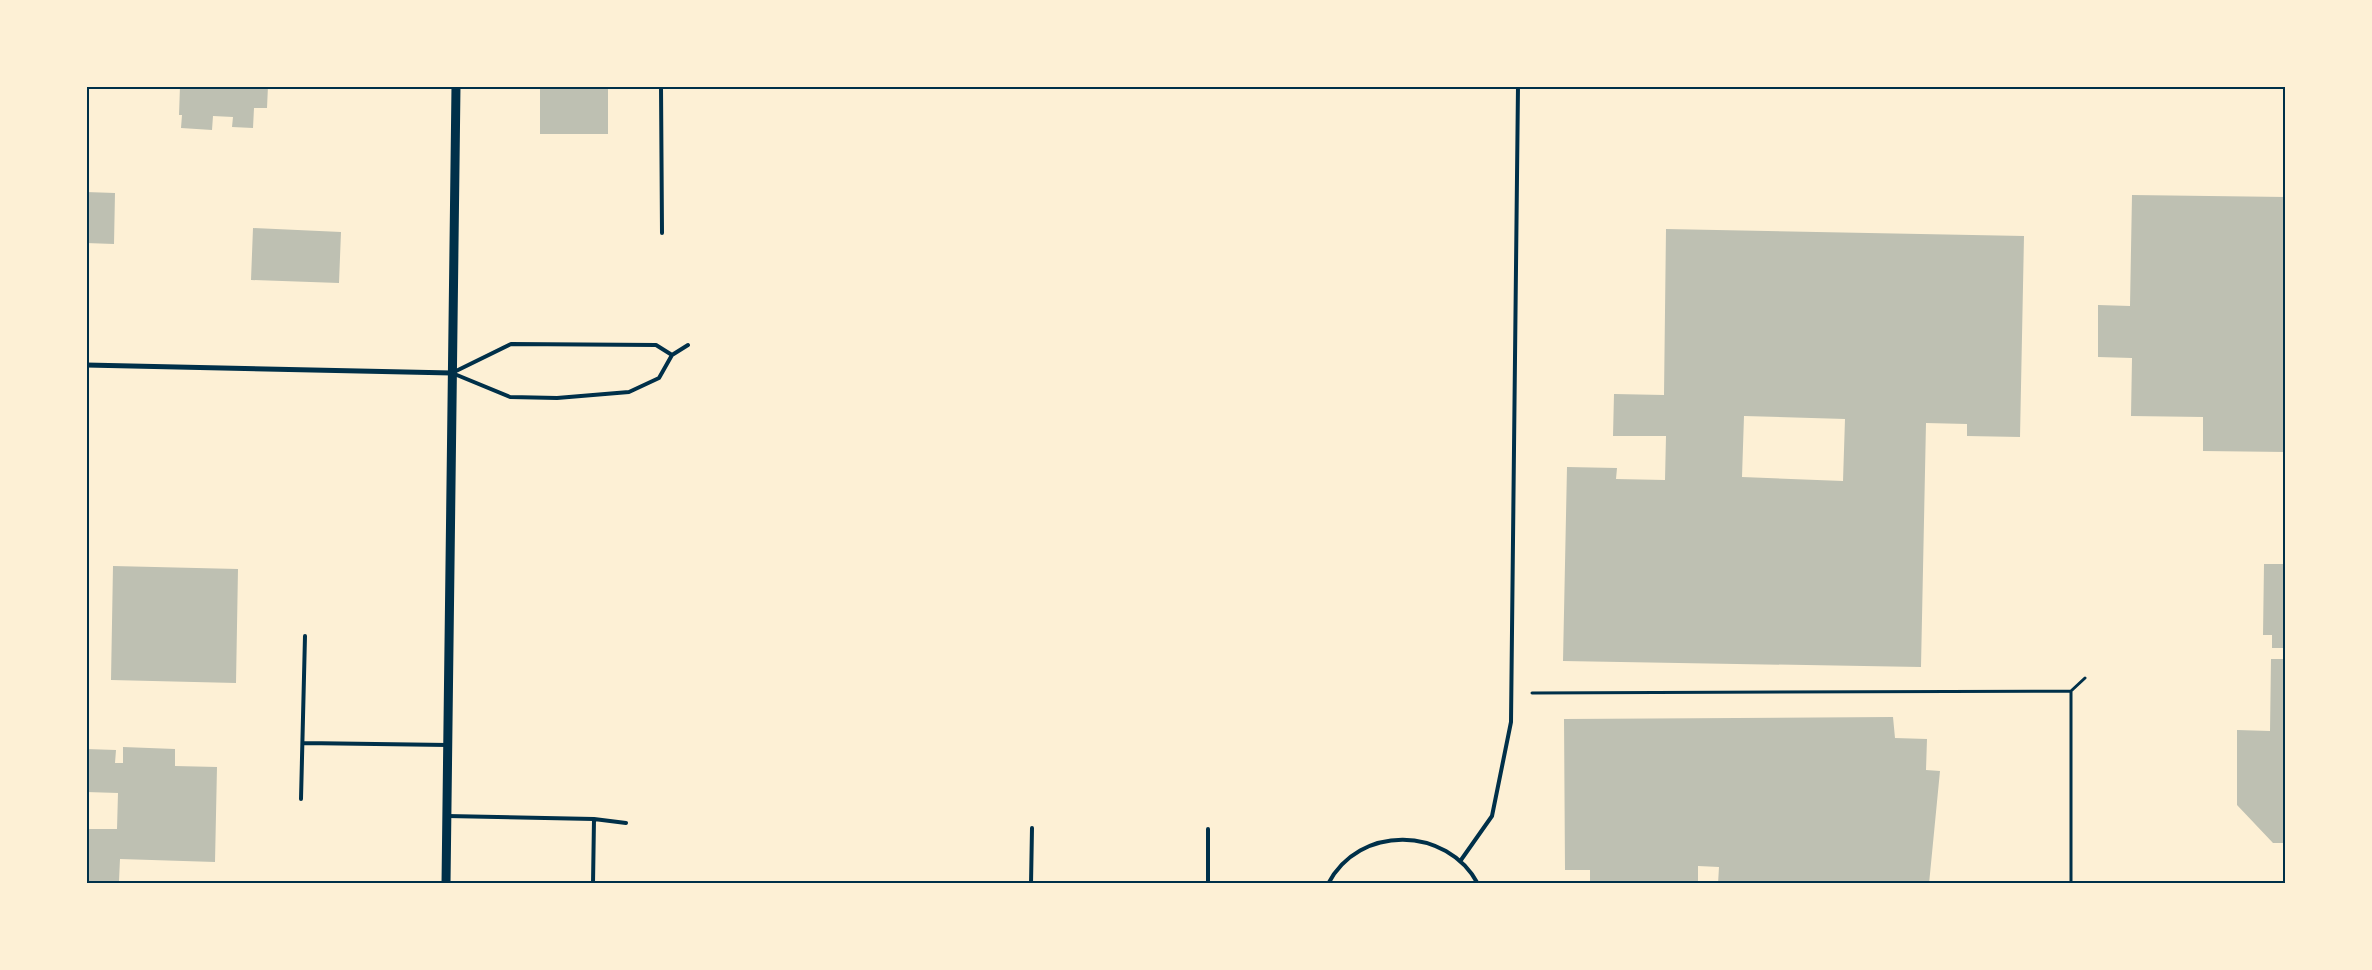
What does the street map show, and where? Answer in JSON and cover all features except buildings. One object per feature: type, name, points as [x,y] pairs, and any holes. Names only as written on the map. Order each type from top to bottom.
[{"type":"street","points":[[446,884],[456,86]]},
{"type":"street","points":[[86,365],[452,373]]},
{"type":"lane","points":[[662,86],[662,233]]},
{"type":"lane","points":[[1460,860],[1492,816],[1511,722],[1518,86]]},
{"type":"lane","points":[[452,373],[511,344],[656,346],[672,355]]},
{"type":"lane","points":[[452,373],[510,397],[557,398],[628,392],[659,378],[672,355],[688,346]]},
{"type":"lane","points":[[301,799],[305,636]]},
{"type":"lane","points":[[303,742],[448,745]]},
{"type":"lane","points":[[447,816],[594,819],[626,823]]},
{"type":"lane","points":[[593,884],[594,819]]},
{"type":"lane","points":[[1031,884],[1032,828]]},
{"type":"lane","points":[[1208,830],[1208,884]]},
{"type":"lane","points":[[1328,884],[1334,872],[1355,852],[1381,841],[1410,838],[1438,846],[1460,860],[1478,884]]},
{"type":"path","points":[[1511,693],[2071,691],[2084,678]]},
{"type":"path","points":[[2071,691],[2071,884]]}]
